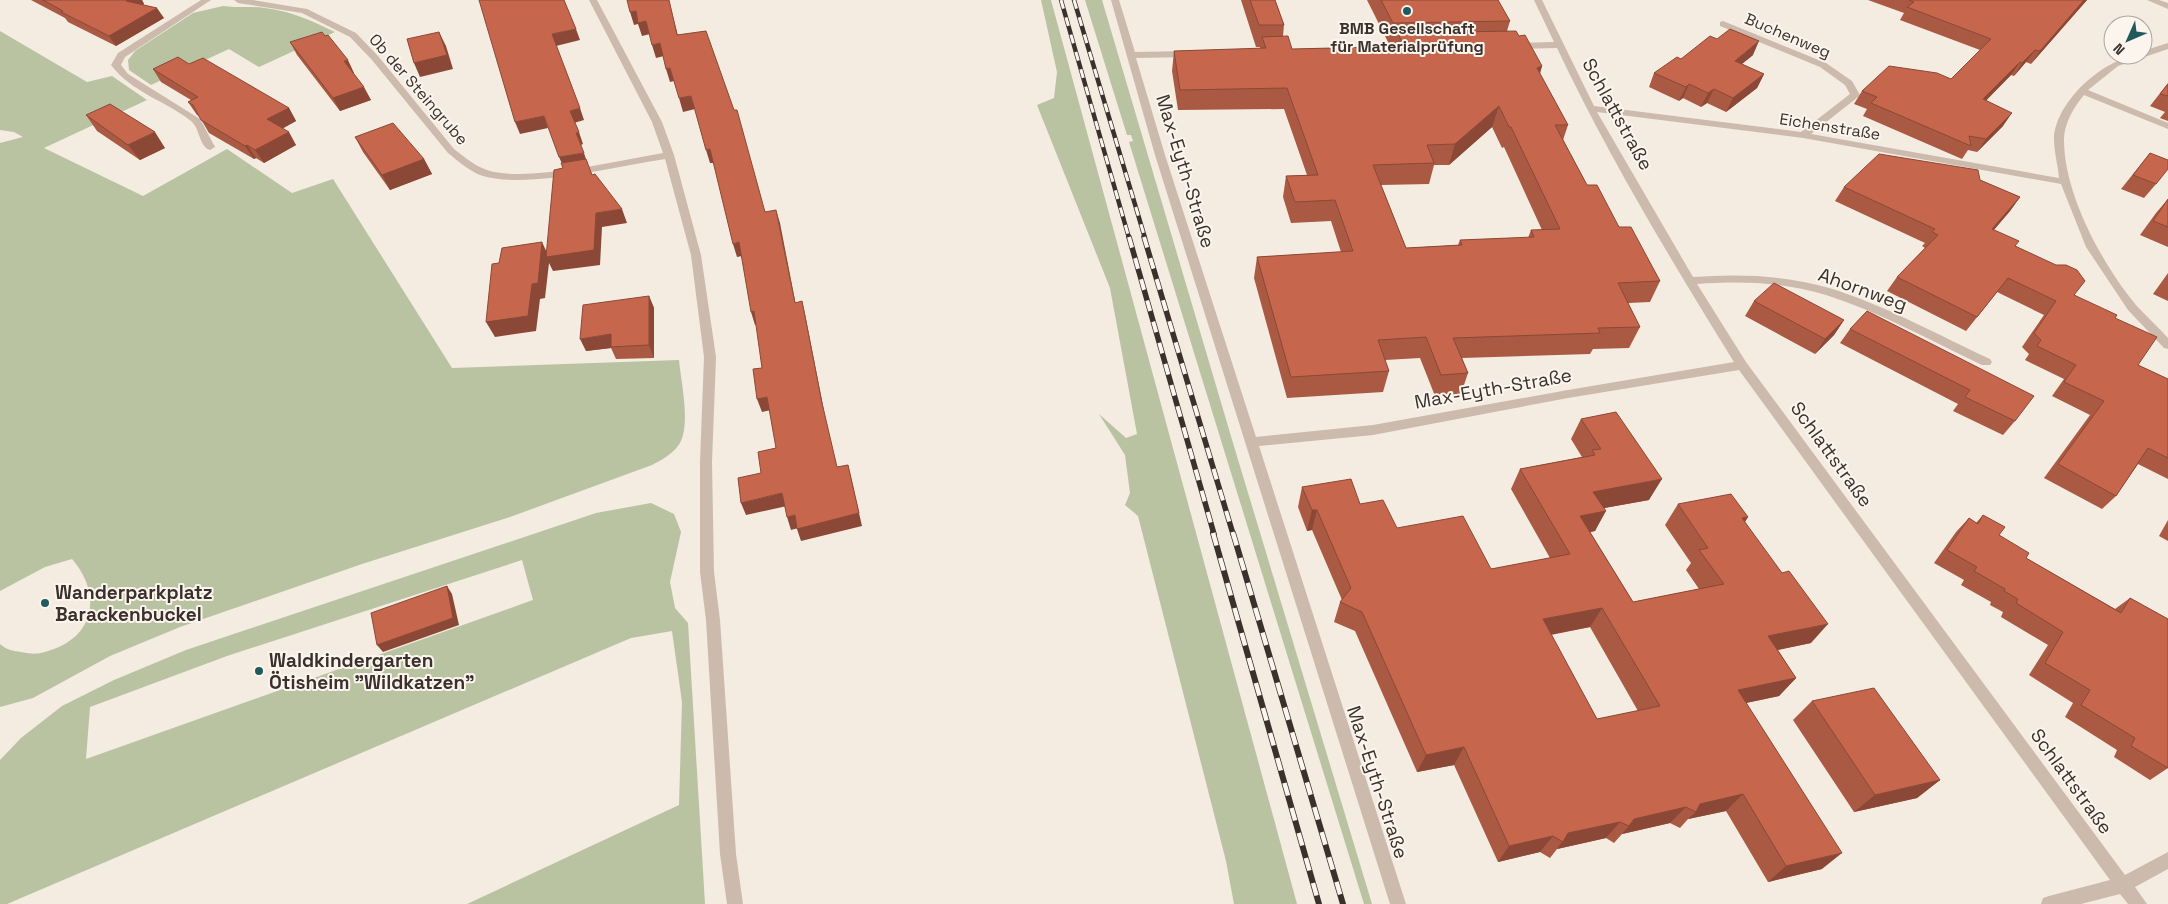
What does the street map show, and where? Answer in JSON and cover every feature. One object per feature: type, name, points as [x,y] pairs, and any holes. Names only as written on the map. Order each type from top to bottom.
[{"type":"street","points":[[207,0],[121,55],[116,66],[125,76],[197,121],[210,146]]},
{"type":"street","name":"Ob der Steingrube","points":[[238,0],[304,11],[353,35],[450,151],[485,173],[516,177],[552,174],[669,155]]},
{"type":"street","points":[[593,0],[657,122],[669,155],[696,255],[710,357],[706,462],[707,572],[713,629],[728,854],[735,904]]},
{"type":"street","name":"Max-Eyth-Straße","points":[[1115,0],[1251,442],[1398,904]]},
{"type":"street","name":"Schlattstraße","points":[[1538,0],[1590,108],[1690,281],[1742,365],[2122,885],[2139,904]]},
{"type":"street","points":[[2151,0],[2168,6]]},
{"type":"street","name":"Buchenweg","points":[[1723,24],[1824,65],[1849,82],[1855,95],[1803,135]]},
{"type":"street","points":[[1500,46],[1559,45]]},
{"type":"street","points":[[2153,51],[2168,46]]},
{"type":"street","points":[[1131,55],[1201,53]]},
{"type":"street","points":[[2114,65],[2082,91],[2070,106],[2061,128],[2059,139],[2065,182],[2091,247],[2132,307],[2168,345]]},
{"type":"street","points":[[2082,91],[2168,126]]},
{"type":"street","name":"Eichenstraße","points":[[1590,108],[1803,135],[2065,182]]},
{"type":"street","name":"Ahornweg","points":[[1690,281],[1730,278],[1776,281],[1827,291],[1880,312],[1986,362]]},
{"type":"street","name":"Max-Eyth-Straße","points":[[1251,442],[1374,430],[1568,394],[1742,365]]},
{"type":"street","points":[[2049,904],[2122,885],[2168,860]]},
{"type":"green space","points":[[1041,0],[1051,0],[1297,904],[1234,904],[1226,861],[1138,516],[1125,505],[1130,493],[1125,455],[1099,414],[1126,438],[1137,434],[1110,288],[1037,105],[1054,98],[1057,72]]},
{"type":"green space","points":[[1085,0],[1102,0],[1372,904],[1364,904],[1129,142],[1133,141],[1131,135],[1127,135]]},
{"type":"green space","points":[[223,6],[260,7],[284,11],[310,20],[335,32],[259,67],[229,49],[151,85],[129,70],[128,60],[135,51],[193,13]]},
{"type":"green space","points":[[0,31],[87,82],[112,76],[147,100],[44,148],[143,196],[227,149],[292,193],[333,179],[452,368],[679,360],[685,412],[684,433],[681,441],[668,455],[652,465],[510,517],[362,564],[180,627],[110,656],[33,698],[0,707],[0,644],[13,651],[34,654],[49,651],[68,642],[79,633],[86,622],[90,610],[90,597],[81,571],[72,559],[45,567],[0,591],[0,143],[23,137],[14,132],[0,130]]},
{"type":"green space","points":[[651,503],[674,514],[681,532],[670,582],[675,608],[688,623],[705,904],[467,904],[679,805],[682,702],[672,631],[631,638],[7,904],[0,904],[0,760],[21,738],[62,706],[114,680],[186,650],[596,513]],"holes":[[[522,560],[533,600],[86,759],[90,707],[227,656]]]},
{"type":"building","points":[[43,0],[127,0],[157,8],[109,36],[61,12],[63,11]]},
{"type":"building","points":[[479,0],[564,0],[576,29],[552,34],[580,108],[570,111],[579,132],[576,133],[584,153],[559,157],[544,116],[515,122]]},
{"type":"building","points":[[627,0],[669,0],[677,35],[706,31],[734,110],[737,110],[765,212],[776,210],[795,303],[802,301],[837,467],[848,465],[859,513],[797,529],[795,515],[787,517],[782,493],[741,503],[738,478],[761,473],[758,452],[776,448],[767,397],[757,399],[753,369],[762,368],[754,311],[751,312],[739,242],[733,244],[710,149],[706,150],[691,96],[679,98],[670,68],[666,69],[660,43],[652,45],[646,21],[638,23],[636,11],[630,12]]},
{"type":"building","points":[[1250,0],[1275,0],[1284,25],[1259,25]]},
{"type":"building","points":[[1381,0],[1498,0],[1510,21],[1393,23]]},
{"type":"building","points":[[1909,0],[2084,0],[2040,51],[2035,50],[2022,63],[2020,62],[1983,99],[2012,113],[1986,139],[1969,136],[1971,146],[1871,103],[1877,97],[1862,91],[1889,66],[1937,73],[1951,79],[1991,39],[1907,7],[1914,2]]},
{"type":"building","points":[[1730,29],[1759,41],[1735,61],[1764,74],[1733,98],[1714,89],[1708,93],[1689,84],[1686,87],[1654,73],[1677,57],[1681,59],[1710,36],[1717,39]]},
{"type":"building","points":[[1516,31],[1519,36],[1525,35],[1542,66],[1537,68],[1568,125],[1555,125],[1587,185],[1597,185],[1619,227],[1631,227],[1660,281],[1618,283],[1640,327],[1598,328],[1600,333],[1453,338],[1468,373],[1441,375],[1426,337],[1378,340],[1389,371],[1291,377],[1257,257],[1353,251],[1335,200],[1295,202],[1286,176],[1318,175],[1287,88],[1180,90],[1174,51],[1266,48],[1262,37],[1288,36],[1292,49],[1403,45],[1398,33]],"holes":[[[1499,106],[1509,127],[1511,127],[1560,229],[1531,230],[1534,237],[1460,240],[1462,245],[1406,248],[1373,165],[1434,163],[1427,145],[1455,144]]]},
{"type":"building","points":[[322,32],[325,36],[328,35],[348,60],[344,61],[364,87],[333,98],[290,42]]},
{"type":"building","points":[[439,32],[447,55],[414,63],[407,39]]},
{"type":"building","points":[[178,57],[189,64],[203,58],[289,108],[267,119],[289,132],[255,150],[201,120],[193,105],[188,102],[198,97],[153,69]]},
{"type":"building","points":[[2168,84],[2168,96],[2160,94]]},
{"type":"building","points":[[110,104],[155,132],[128,145],[86,115]]},
{"type":"building","points":[[393,123],[424,159],[382,175],[355,137]]},
{"type":"building","points":[[2150,153],[2168,160],[2168,169],[2156,184],[2133,175]]},
{"type":"building","points":[[1879,154],[1978,170],[1980,180],[2020,197],[1992,229],[2019,241],[2015,246],[2056,265],[2066,265],[2077,270],[2085,281],[2074,295],[2117,315],[2115,318],[2157,337],[2138,365],[2168,379],[2168,458],[2148,448],[2116,496],[2058,464],[2104,401],[2064,382],[2076,365],[2037,346],[2041,340],[2034,333],[2056,301],[2008,278],[1977,317],[1897,277],[1938,235],[1932,232],[1935,229],[1844,187]]},
{"type":"building","points":[[586,159],[592,175],[595,174],[622,209],[596,213],[594,250],[546,257],[554,170],[563,168],[561,163]]},
{"type":"building","points":[[2168,199],[2168,227],[2153,221]]},
{"type":"building","points":[[542,242],[538,283],[532,284],[528,316],[486,322],[492,264],[499,263],[502,248]]},
{"type":"building","points":[[1774,283],[1844,320],[1825,339],[1754,301]]},
{"type":"building","points":[[649,296],[649,345],[611,347],[611,334],[580,339],[583,305]]},
{"type":"building","points":[[1867,311],[2034,396],[2015,421],[1965,397],[1970,390],[1850,329]]},
{"type":"building","points":[[1616,412],[1662,479],[1593,492],[1606,511],[1580,516],[1633,602],[1724,584],[1699,550],[1708,548],[1678,504],[1731,494],[1748,517],[1742,518],[1782,573],[1789,571],[1828,624],[1768,636],[1796,678],[1738,690],[1842,853],[1786,866],[1743,794],[1700,804],[1696,812],[1686,807],[1634,819],[1629,826],[1620,822],[1568,833],[1563,842],[1553,836],[1509,846],[1464,747],[1426,755],[1362,612],[1340,602],[1351,588],[1317,510],[1312,510],[1302,487],[1351,479],[1360,504],[1383,500],[1397,528],[1463,516],[1491,569],[1570,554],[1520,469],[1595,455],[1592,450],[1601,449],[1581,419]],"holes":[[[1602,608],[1660,706],[1597,719],[1543,619]]]},
{"type":"building","points":[[1983,515],[2005,527],[1999,535],[2029,553],[2026,558],[2121,613],[2130,598],[2168,619],[2168,768],[2131,746],[2135,738],[2081,705],[2090,690],[2045,663],[2063,632],[2016,603],[2018,599],[2004,591],[2005,589],[1974,571],[1977,567],[1947,550],[1969,518],[1978,524]]},
{"type":"building","points":[[447,586],[453,618],[377,645],[371,613]]},
{"type":"building","points":[[1874,688],[1940,780],[1875,795],[1812,701]]},
{"type":"railway","points":[[1061,0],[1129,238]]},
{"type":"railway","points":[[1074,0],[1145,238]]},
{"type":"railway","points":[[1129,237],[1214,534]]},
{"type":"railway","points":[[1144,237],[1233,534]]},
{"type":"railway","points":[[1213,533],[1319,904]]},
{"type":"railway","points":[[1233,533],[1343,904]]},
{"type":"place","name":"BMB Gesellschaft für Materialprüfung","points":[[1407,11]]},
{"type":"place","name":"Wanderparkplatz Barackenbuckel","points":[[45,603]]},
{"type":"place","name":"Waldkindergarten Ötisheim \"Wildkatzen\"","points":[[259,671]]}]
